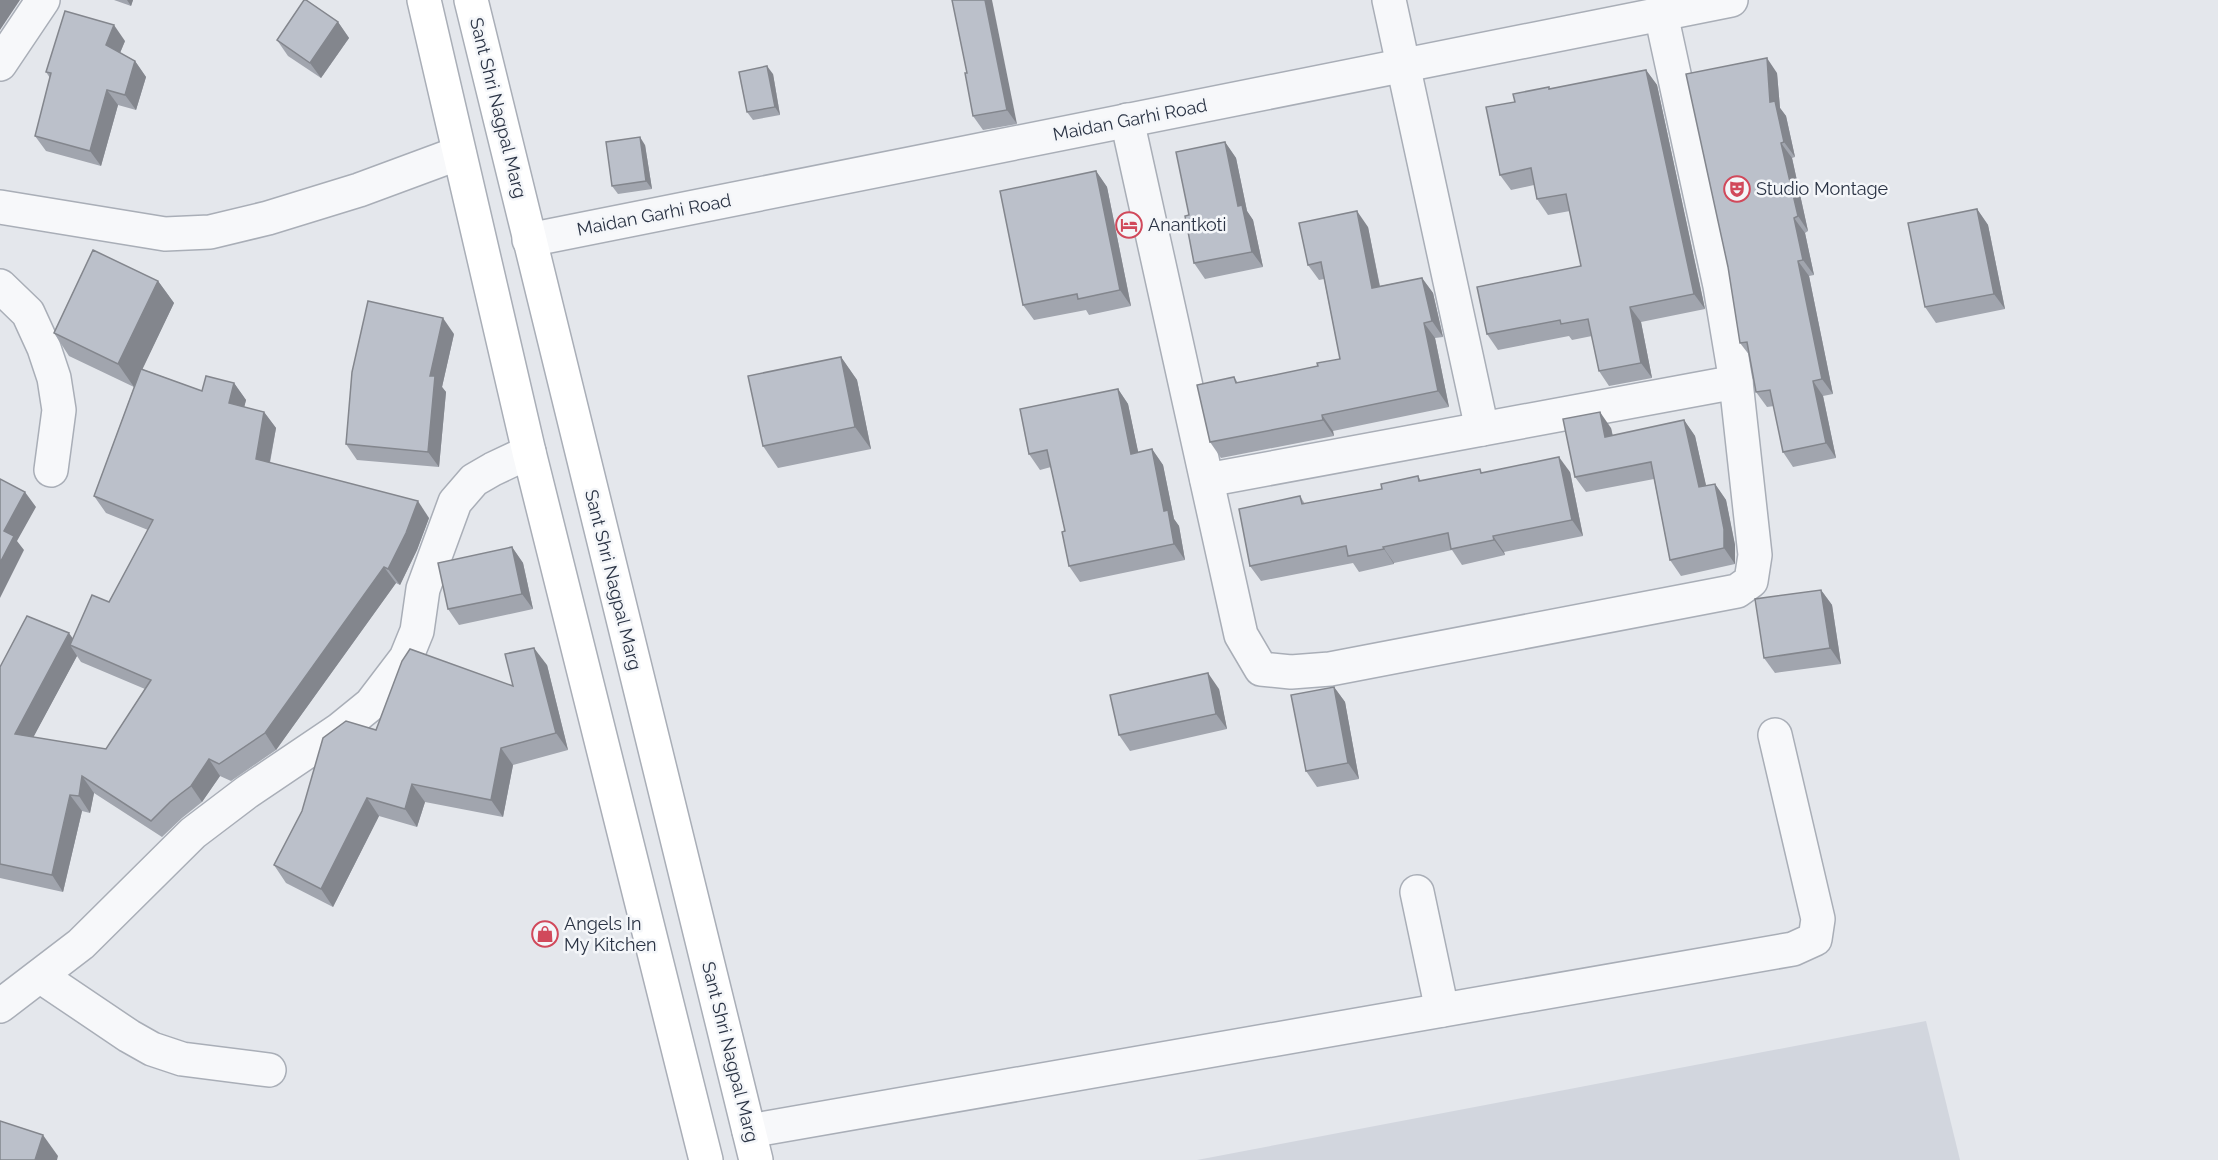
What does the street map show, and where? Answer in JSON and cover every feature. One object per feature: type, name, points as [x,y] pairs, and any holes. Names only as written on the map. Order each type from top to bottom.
[{"type":"main road","points":[[424,0],[529,452],[706,1160]]},
{"type":"main road","name":"Sant Shri Nagpal Marg","points":[[471,0],[753,1145]]},
{"type":"street","points":[[0,64],[43,0]]},
{"type":"street","points":[[1389,0],[1482,429]]},
{"type":"street","name":"Maidan Garhi Road","points":[[529,240],[1403,66],[1710,2]]},
{"type":"street","points":[[1127,120],[1241,635],[1261,669],[1291,672],[1330,669],[1737,591],[1751,581],[1755,555],[1736,382],[1720,286],[1661,14]]},
{"type":"street","points":[[0,207],[165,234],[210,232],[359,190],[459,153]]},
{"type":"street","points":[[0,286],[28,313],[44,348],[54,378],[59,410],[51,470]]},
{"type":"street","points":[[1207,480],[1736,382]]},
{"type":"street","points":[[0,1006],[81,944],[193,833],[247,792],[339,730],[371,704],[406,658],[417,631],[423,589],[455,501],[474,480],[529,452]]},
{"type":"street","points":[[753,1145],[1442,1010],[1793,949],[1815,939],[1818,919],[1775,735]]},
{"type":"street","points":[[1418,892],[1442,1010]]},
{"type":"street","points":[[40,976],[152,1049],[182,1059],[269,1070]]},
{"type":"shaded area","points":[[1926,1021],[1960,1160],[1197,1160]]},
{"type":"building","points":[[304,0],[338,22],[310,63],[277,40]]},
{"type":"building","points":[[952,0],[985,0],[1007,110],[973,116]]},
{"type":"building","points":[[65,11],[114,25],[106,45],[135,61],[125,95],[107,90],[90,151],[35,136],[51,73],[46,72]]},
{"type":"building","points":[[1767,58],[1770,102],[1775,101],[1784,142],[1781,143],[1798,216],[1794,218],[1803,260],[1798,261],[1822,379],[1813,381],[1826,443],[1783,452],[1770,390],[1756,392],[1747,342],[1740,343],[1728,267],[1686,74]]},
{"type":"building","points":[[767,66],[775,107],[747,112],[739,72]]},
{"type":"building","points":[[1646,70],[1694,294],[1630,307],[1641,363],[1599,371],[1588,319],[1561,324],[1560,320],[1487,334],[1477,287],[1581,266],[1566,194],[1537,199],[1531,168],[1500,175],[1486,107],[1515,102],[1513,94]]},
{"type":"building","points":[[640,137],[646,181],[612,186],[606,142]]},
{"type":"building","points":[[1225,142],[1238,206],[1242,205],[1252,252],[1194,263],[1185,216],[1189,215],[1176,152]]},
{"type":"building","points":[[1096,171],[1120,290],[1078,299],[1077,294],[1023,305],[1000,191]]},
{"type":"building","points":[[1977,209],[1994,294],[1925,307],[1908,223]]},
{"type":"building","points":[[1357,211],[1372,288],[1422,278],[1432,321],[1424,323],[1438,391],[1322,415],[1323,420],[1210,442],[1197,385],[1234,377],[1236,383],[1318,366],[1317,363],[1340,359],[1321,262],[1308,265],[1299,223]]},
{"type":"building","points":[[93,250],[158,281],[118,364],[54,333]]},
{"type":"building","points":[[368,301],[443,318],[430,376],[435,376],[428,452],[346,444],[352,372]]},
{"type":"building","points":[[841,357],[855,427],[763,446],[748,376]]},
{"type":"building","points":[[141,369],[202,391],[206,376],[234,383],[229,403],[264,412],[256,459],[418,501],[406,533],[388,569],[384,567],[265,733],[219,764],[209,759],[191,786],[151,821],[82,776],[79,796],[70,795],[52,875],[0,864],[0,667],[27,616],[69,633],[15,734],[106,749],[151,680],[70,645],[92,595],[109,602],[153,520],[94,496]]},
{"type":"building","points":[[1118,389],[1131,454],[1152,449],[1164,511],[1168,510],[1174,544],[1069,566],[1062,532],[1065,531],[1047,450],[1029,454],[1020,409]]},
{"type":"building","points":[[1600,412],[1605,437],[1684,420],[1699,487],[1715,484],[1724,529],[1724,548],[1670,560],[1651,462],[1575,477],[1563,419]]},
{"type":"building","points":[[1559,457],[1572,520],[1493,536],[1494,540],[1451,549],[1448,533],[1348,556],[1346,546],[1250,566],[1239,509],[1300,496],[1302,504],[1382,489],[1381,484],[1418,476],[1419,481],[1480,469],[1481,473]]},
{"type":"building","points":[[0,479],[25,492],[4,531],[14,536],[0,563]]},
{"type":"building","points":[[512,547],[522,594],[448,609],[438,563]]},
{"type":"building","points":[[1821,590],[1830,648],[1764,658],[1755,599]]},
{"type":"building","points":[[534,648],[556,733],[501,748],[491,800],[412,784],[405,809],[367,798],[321,889],[274,865],[302,811],[323,738],[346,721],[376,730],[402,661],[410,649],[513,686],[505,654]]},
{"type":"building","points":[[1208,673],[1216,714],[1119,735],[1110,695]]},
{"type":"building","points":[[1334,687],[1348,763],[1306,771],[1291,695]]},
{"type":"building","points":[[0,1121],[43,1135],[35,1160],[0,1160]]},
{"type":"place","name":"Studio Montage","points":[[1737,189]]},
{"type":"place","name":"Anantkoti","points":[[1129,225]]},
{"type":"place","name":"Angels In My Kitchen","points":[[545,934]]}]
